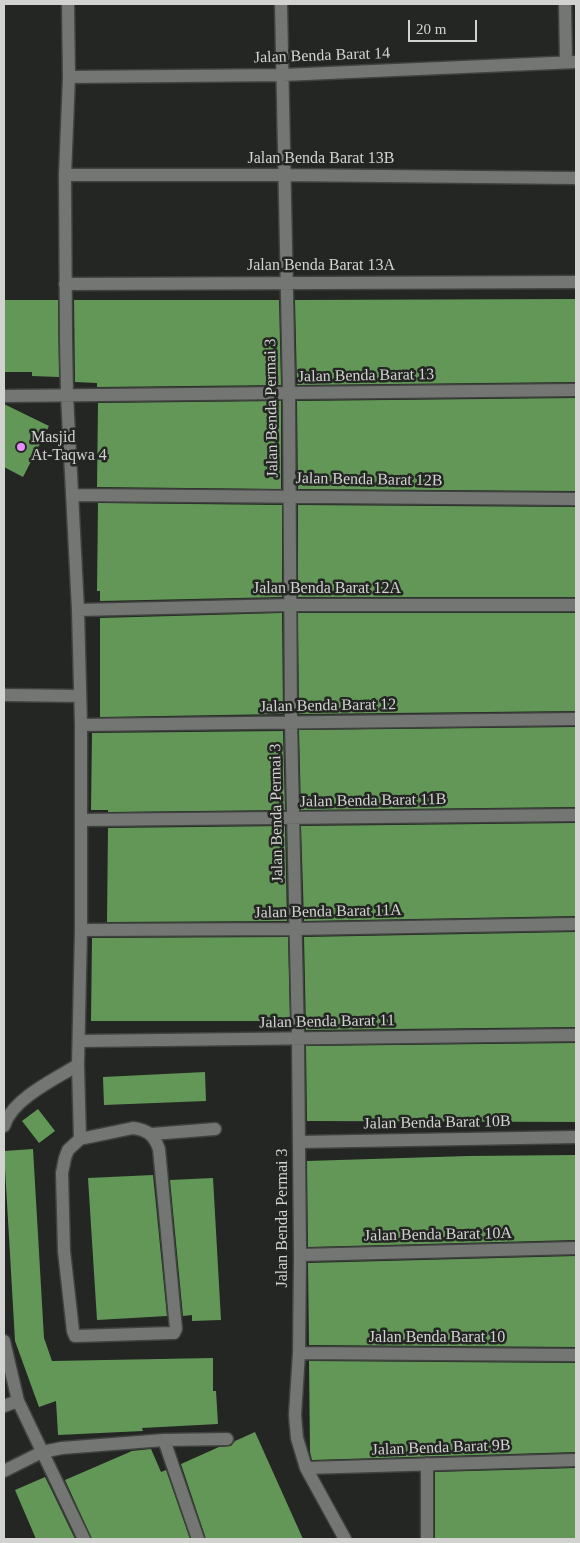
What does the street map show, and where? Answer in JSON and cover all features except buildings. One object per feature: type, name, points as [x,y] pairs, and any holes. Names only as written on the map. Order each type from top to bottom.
[{"type":"street","points":[[68,4],[65,284],[67,395],[78,610],[81,724],[81,930],[78,1065],[80,1139]]},
{"type":"street","name":"Jalan Benda Permai 3","points":[[282,4],[289,393],[291,722],[299,1142],[300,1254],[295,1415],[297,1438],[306,1468],[345,1539]]},
{"type":"street","points":[[565,4],[571,62]]},
{"type":"street","name":"Jalan Benda Barat 14","points":[[68,77],[283,75],[571,62]]},
{"type":"street","name":"Jalan Benda Barat 13B","points":[[65,175],[576,178]]},
{"type":"street","name":"Jalan Benda Barat 13A","points":[[65,284],[576,282]]},
{"type":"street","name":"Jalan Benda Barat 13","points":[[4,396],[576,390]]},
{"type":"street","name":"Jalan Benda Barat 12B","points":[[72,495],[576,499]]},
{"type":"street","name":"Jalan Benda Barat 12A","points":[[78,610],[290,604],[576,605]]},
{"type":"street","points":[[4,695],[80,696]]},
{"type":"street","name":"Jalan Benda Barat 12","points":[[81,724],[576,719]]},
{"type":"street","name":"Jalan Benda Barat 11B","points":[[81,820],[576,815]]},
{"type":"street","name":"Jalan Benda Barat 11A","points":[[81,930],[296,929],[576,924]]},
{"type":"street","name":"Jalan Benda Barat 11","points":[[79,1041],[576,1035]]},
{"type":"street","points":[[5,1120],[19,1104],[36,1091],[78,1065]]},
{"type":"street","points":[[152,1134],[159,1149],[176,1329],[173,1333],[79,1337],[73,1334],[64,1251],[62,1173],[68,1150],[80,1139],[133,1128],[152,1134],[215,1129]]},
{"type":"street","name":"Jalan Benda Barat 10B","points":[[299,1142],[576,1137]]},
{"type":"street","name":"Jalan Benda Barat 10A","points":[[300,1254],[576,1248]]},
{"type":"street","points":[[4,1341],[18,1401],[84,1539]]},
{"type":"street","name":"Jalan Benda Barat 10","points":[[298,1353],[576,1355]]},
{"type":"street","points":[[4,1406],[18,1401]]},
{"type":"street","points":[[4,1471],[42,1452],[62,1448],[164,1440],[227,1439]]},
{"type":"street","points":[[164,1440],[198,1539]]},
{"type":"street","name":"Jalan Benda Barat 9B","points":[[306,1468],[576,1460]]},
{"type":"street","points":[[427,1464],[427,1539]]},
{"type":"place","name":"Masjid At-Taqwa 4","points":[[21,447]]}]
